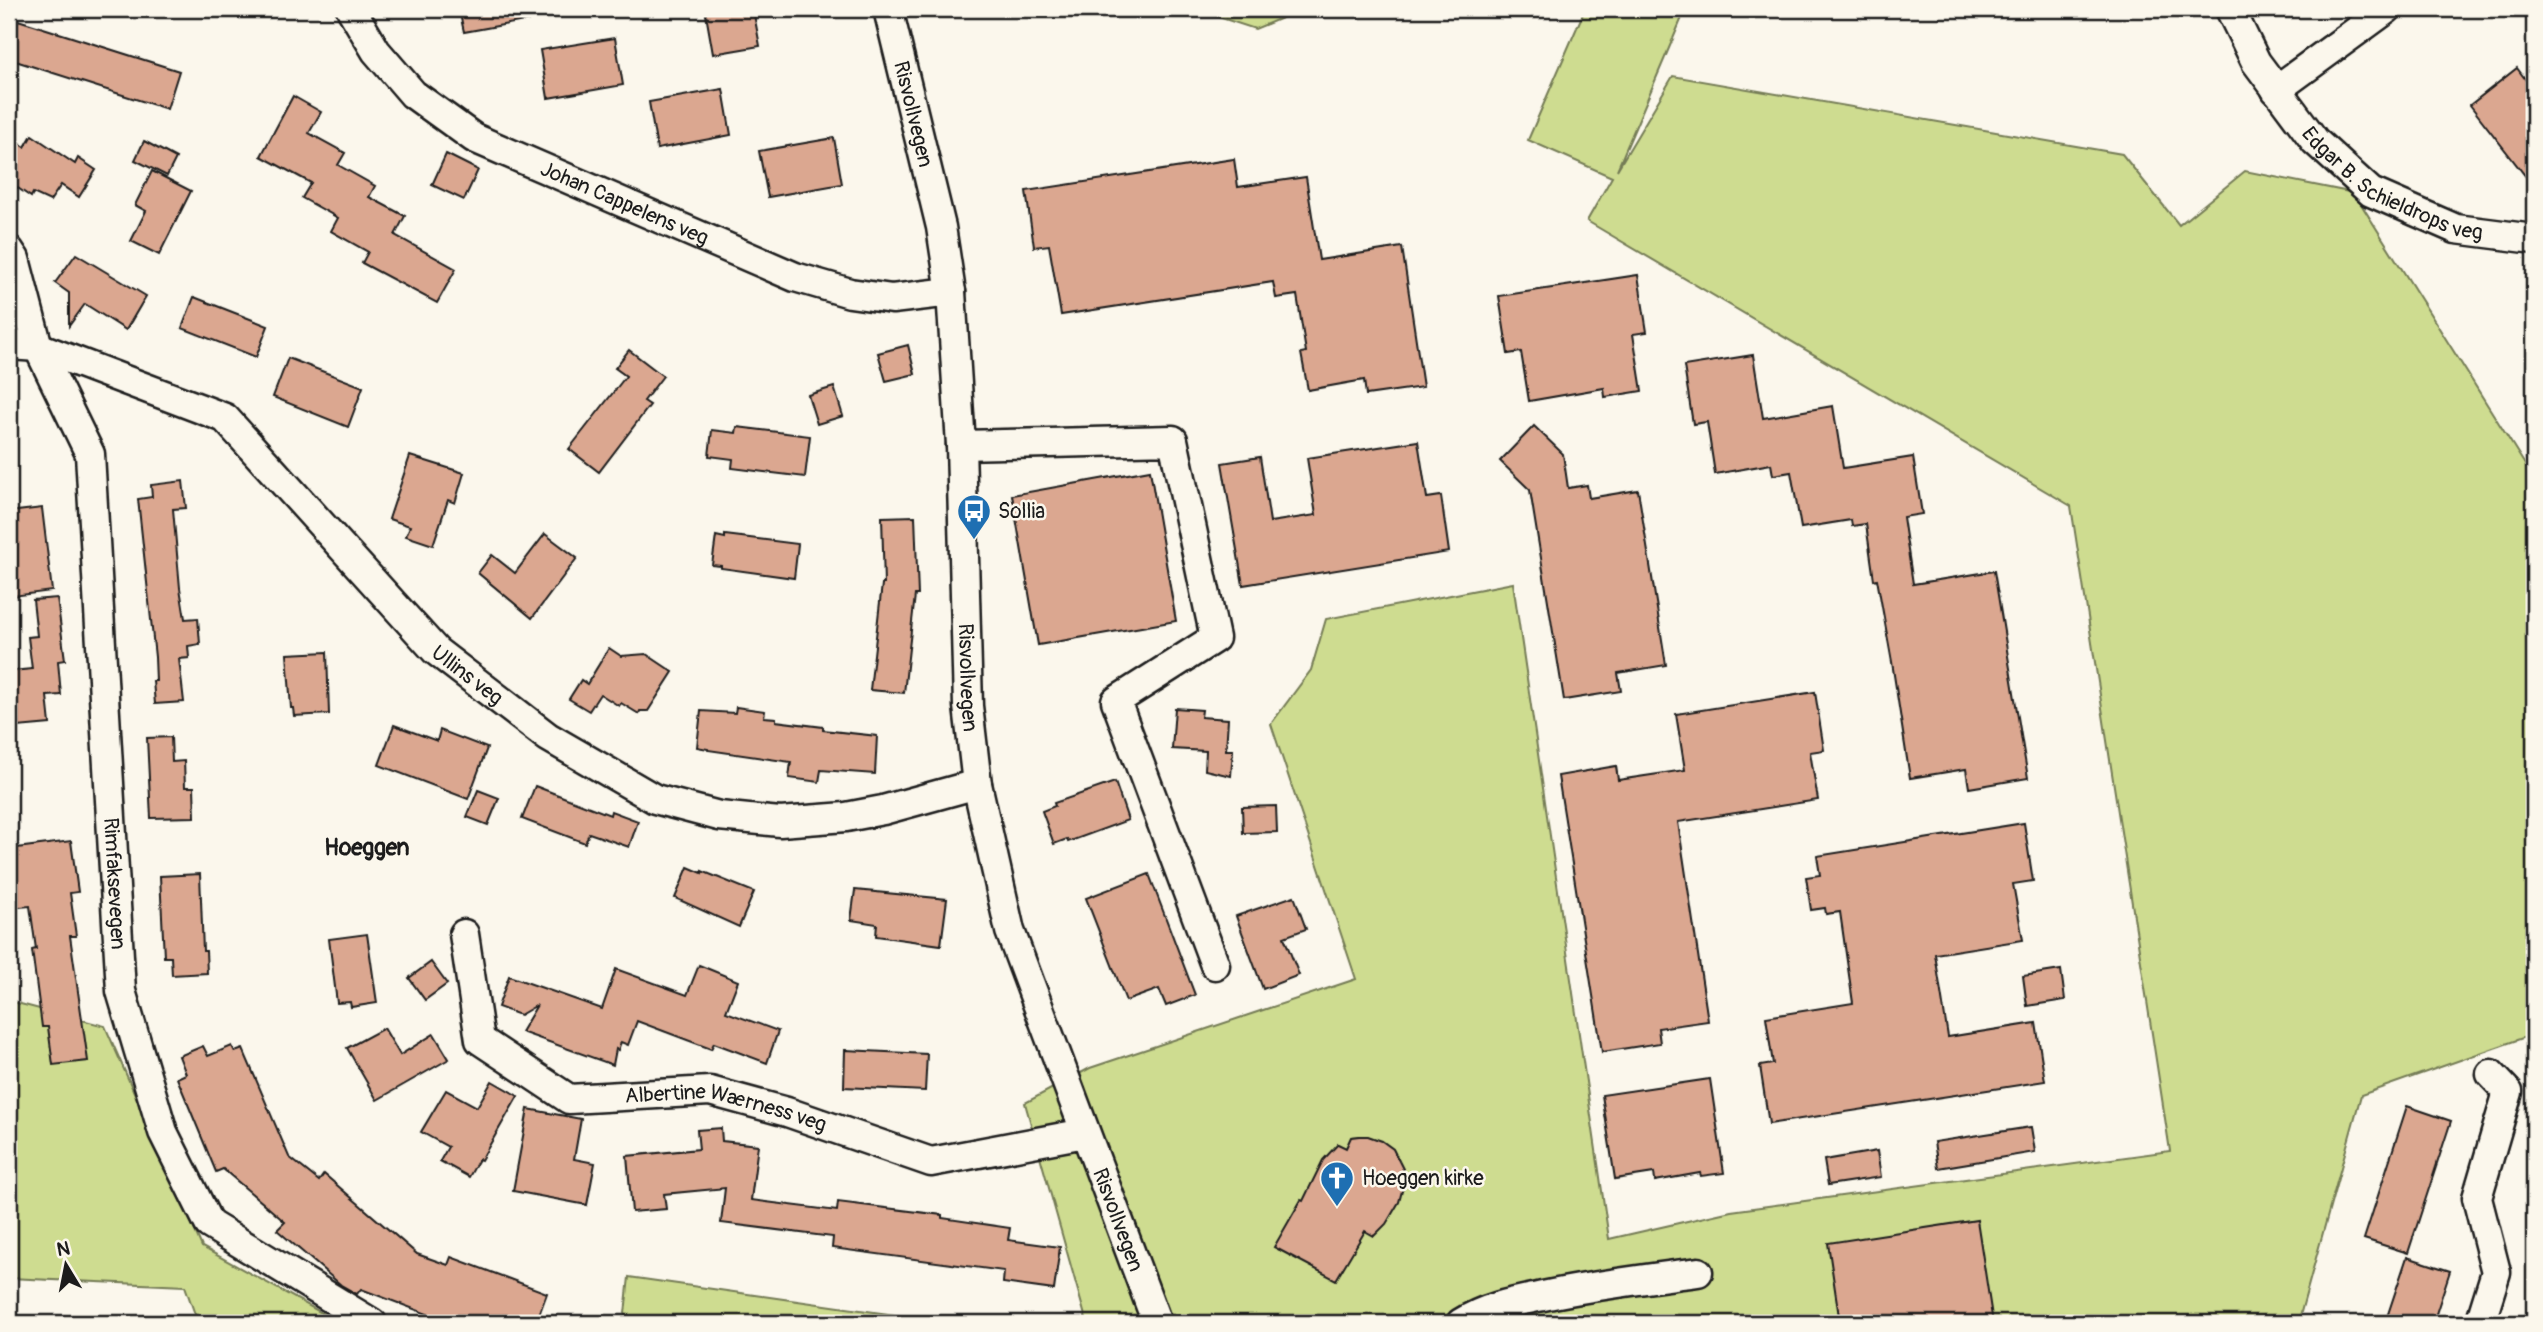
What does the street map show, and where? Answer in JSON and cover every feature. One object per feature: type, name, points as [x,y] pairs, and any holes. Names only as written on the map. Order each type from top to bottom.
[{"type":"street","name":"Johan Cappelens veg","points":[[351,9],[376,51],[413,94],[474,138],[795,276],[850,293],[892,299],[951,292]]},
{"type":"street","name":"Risvollvegen","points":[[888,9],[941,227],[951,292],[961,445],[968,706],[977,784],[1010,932],[1157,1323]]},
{"type":"street","name":"Edgar B. Schieldrops veg","points":[[2230,9],[2256,62],[2315,141],[2371,191],[2456,229],[2534,239]]},
{"type":"street","points":[[2276,90],[2387,9]]},
{"type":"street","points":[[9,250],[15,259],[38,347]]},
{"type":"street","name":"Ullins veg","points":[[9,345],[38,347],[225,418],[436,652],[548,737],[655,799],[719,816],[780,822],[846,817],[977,784]]},
{"type":"street","name":"Rimfaksevegen","points":[[38,347],[90,454],[121,991],[163,1132],[209,1224],[372,1323]]},
{"type":"street","points":[[961,445],[1172,439],[1215,638],[1116,701],[1215,965]]},
{"type":"street","name":"Albertine Wærness veg","points":[[464,934],[480,1040],[569,1099],[710,1091],[787,1112],[931,1162],[1085,1133]]},
{"type":"street","points":[[2480,1323],[2496,1272],[2476,1198],[2508,1092],[2491,1074]]},
{"type":"street","points":[[1461,1323],[1491,1308],[1592,1285],[1698,1272]]},
{"type":"green space","points":[[1194,9],[1303,9],[1255,29]]},
{"type":"green space","points":[[1585,9],[1675,9],[1684,13],[1617,170],[1673,76],[2122,154],[2179,225],[2245,171],[2354,193],[2534,479],[2534,1034],[2361,1095],[2298,1323],[1087,1323],[1025,1103],[1090,1068],[1356,979],[1271,724],[1311,670],[1326,619],[1513,583],[1609,1239],[1731,1211],[2170,1151],[2071,506],[1587,221],[1612,177],[1528,140]]},
{"type":"green space","points":[[9,1001],[105,1026],[202,1247],[340,1323],[198,1323],[185,1286],[9,1278]]},
{"type":"green space","points":[[629,1277],[951,1323],[624,1323]]},
{"type":"building","points":[[459,9],[529,9],[530,20],[464,32]]},
{"type":"building","points":[[705,9],[753,9],[760,46],[713,54]]},
{"type":"building","points":[[18,20],[179,71],[167,109],[9,59]]},
{"type":"building","points":[[615,38],[623,85],[548,98],[540,50]]},
{"type":"building","points":[[2517,68],[2534,91],[2534,187],[2470,105]]},
{"type":"building","points":[[723,89],[731,135],[657,149],[649,102]]},
{"type":"building","points":[[293,96],[321,112],[309,133],[345,153],[338,165],[375,186],[369,197],[405,216],[395,235],[456,269],[437,303],[362,263],[368,252],[331,231],[338,218],[302,198],[311,183],[261,156]]},
{"type":"building","points":[[32,135],[75,164],[78,158],[96,170],[79,197],[61,185],[50,201],[33,193],[31,197],[9,182],[9,136],[25,147]]},
{"type":"building","points":[[834,138],[842,184],[768,197],[759,151]]},
{"type":"building","points":[[144,141],[176,158],[167,176],[135,160]]},
{"type":"building","points":[[446,154],[478,170],[464,200],[432,185]]},
{"type":"building","points":[[1234,159],[1238,187],[1306,177],[1319,260],[1402,247],[1423,387],[1366,395],[1364,380],[1308,390],[1301,353],[1306,352],[1297,295],[1276,298],[1273,282],[1061,315],[1049,245],[1034,247],[1026,191]]},
{"type":"building","points":[[152,171],[191,191],[159,255],[131,241],[146,211],[135,205]]},
{"type":"building","points":[[76,254],[146,296],[126,330],[85,304],[69,326],[69,293],[55,283]]},
{"type":"building","points":[[1638,275],[1647,332],[1633,334],[1642,391],[1605,397],[1604,388],[1529,401],[1521,352],[1508,354],[1499,296]]},
{"type":"building","points":[[194,297],[268,326],[256,357],[182,328]]},
{"type":"building","points":[[908,345],[915,374],[886,381],[878,353]]},
{"type":"building","points":[[629,350],[663,376],[644,401],[650,405],[599,472],[569,449],[626,376],[615,368]]},
{"type":"building","points":[[1753,355],[1763,418],[1833,406],[1843,468],[1913,457],[1922,514],[1903,517],[1913,584],[1994,571],[2028,778],[1969,788],[1966,769],[1910,778],[1866,524],[1852,526],[1851,520],[1801,528],[1791,472],[1773,475],[1771,464],[1715,474],[1707,422],[1693,424],[1684,366]]},
{"type":"building","points":[[288,358],[363,387],[348,427],[273,397]]},
{"type":"building","points":[[834,387],[843,416],[817,424],[808,395]]},
{"type":"building","points":[[1534,426],[1563,454],[1568,488],[1587,485],[1589,498],[1638,490],[1666,665],[1618,673],[1621,691],[1564,700],[1530,490],[1500,461]]},
{"type":"building","points":[[737,427],[810,436],[805,477],[732,468],[733,459],[709,456],[712,430],[736,433]]},
{"type":"building","points":[[1418,441],[1427,498],[1441,496],[1449,552],[1243,585],[1222,463],[1260,457],[1270,522],[1316,515],[1307,458]]},
{"type":"building","points":[[410,456],[464,473],[455,503],[448,500],[433,545],[406,536],[410,526],[389,519]]},
{"type":"building","points":[[1150,470],[1176,621],[1038,645],[1012,495]]},
{"type":"building","points":[[183,481],[186,508],[173,509],[180,588],[185,619],[198,618],[200,644],[188,646],[189,658],[179,659],[184,702],[155,704],[155,657],[138,499],[152,497],[151,485]]},
{"type":"building","points":[[42,508],[52,591],[13,596],[9,557],[9,512]]},
{"type":"building","points":[[915,516],[918,595],[915,595],[904,693],[870,690],[884,584],[882,517]]},
{"type":"building","points":[[545,534],[577,558],[532,618],[478,573],[492,555],[515,573]]},
{"type":"building","points":[[725,535],[798,544],[794,578],[712,565],[716,536],[725,538]]},
{"type":"building","points":[[57,598],[65,660],[58,661],[61,695],[47,696],[50,724],[18,727],[12,671],[32,669],[28,637],[37,636],[33,600]]},
{"type":"building","points":[[609,648],[621,656],[646,654],[673,672],[648,711],[640,711],[639,714],[600,694],[589,711],[569,699],[581,680],[587,684]]},
{"type":"building","points":[[327,652],[329,714],[294,716],[287,654]]},
{"type":"building","points":[[1815,692],[1824,750],[1810,752],[1818,800],[1678,822],[1708,1021],[1658,1028],[1660,1043],[1602,1052],[1558,776],[1616,766],[1618,780],[1685,770],[1676,714]]},
{"type":"building","points":[[736,707],[765,711],[764,717],[776,718],[776,721],[877,736],[875,774],[821,770],[819,782],[789,778],[791,762],[697,747],[701,711],[735,713]]},
{"type":"building","points":[[1175,708],[1202,710],[1201,717],[1228,719],[1226,750],[1233,750],[1231,776],[1205,770],[1206,751],[1172,749]]},
{"type":"building","points":[[394,725],[437,741],[440,730],[487,748],[468,799],[379,765]]},
{"type":"building","points":[[171,737],[172,762],[184,761],[185,787],[194,787],[195,817],[151,818],[147,738]]},
{"type":"building","points":[[1115,782],[1128,820],[1068,842],[1067,839],[1054,844],[1042,811],[1055,806],[1054,803]]},
{"type":"building","points":[[535,786],[610,815],[611,811],[638,821],[629,847],[589,833],[585,843],[522,819]]},
{"type":"building","points":[[478,790],[499,798],[488,825],[467,817]]},
{"type":"building","points":[[1276,806],[1277,832],[1243,833],[1242,807]]},
{"type":"building","points":[[2024,823],[2033,881],[2013,884],[2023,940],[1935,954],[1948,1037],[2036,1023],[2045,1081],[1769,1124],[1760,1066],[1773,1064],[1766,1017],[1853,1003],[1840,912],[1826,914],[1825,908],[1811,910],[1806,877],[1820,875],[1817,856]]},
{"type":"building","points":[[71,841],[78,892],[70,893],[76,936],[70,936],[88,1061],[53,1065],[48,1027],[42,1027],[32,950],[36,949],[30,906],[9,908],[9,849]]},
{"type":"building","points":[[688,867],[754,892],[739,927],[675,898]]},
{"type":"building","points":[[200,874],[203,951],[206,951],[207,973],[172,975],[171,957],[164,957],[160,876]]},
{"type":"building","points":[[1149,874],[1195,995],[1166,1006],[1159,989],[1126,1001],[1086,898]]},
{"type":"building","points":[[855,890],[947,899],[941,945],[876,936],[877,924],[851,920]]},
{"type":"building","points":[[1294,896],[1306,929],[1284,937],[1299,975],[1263,989],[1236,916]]},
{"type":"building","points":[[367,934],[377,1003],[351,1007],[350,1002],[337,1003],[329,939]]},
{"type":"building","points":[[431,962],[447,984],[425,1000],[409,978]]},
{"type":"building","points":[[699,965],[738,981],[726,1012],[778,1031],[767,1063],[714,1043],[711,1049],[637,1021],[628,1045],[621,1042],[618,1050],[616,1049],[613,1065],[521,1032],[537,1005],[520,1015],[498,1007],[509,976],[602,1009],[616,969],[687,995]]},
{"type":"building","points":[[2061,970],[2065,1000],[2027,1006],[2023,976]]},
{"type":"building","points":[[384,1028],[400,1055],[434,1034],[449,1059],[377,1100],[347,1048]]},
{"type":"building","points":[[203,1046],[208,1056],[232,1046],[235,1052],[243,1049],[289,1157],[319,1181],[324,1174],[417,1254],[448,1265],[451,1257],[547,1293],[536,1323],[427,1323],[430,1315],[361,1289],[357,1294],[341,1285],[277,1230],[285,1222],[223,1169],[216,1172],[177,1078],[186,1074],[179,1056]]},
{"type":"building","points":[[845,1050],[927,1054],[925,1091],[844,1087]]},
{"type":"building","points":[[1710,1079],[1724,1173],[1701,1176],[1700,1173],[1655,1181],[1654,1173],[1615,1179],[1602,1095]]},
{"type":"building","points":[[492,1081],[518,1096],[469,1177],[440,1161],[448,1147],[421,1132],[446,1090],[477,1107]]},
{"type":"building","points":[[2407,1106],[2451,1121],[2408,1253],[2364,1239]]},
{"type":"building","points":[[528,1109],[581,1119],[574,1159],[595,1163],[587,1205],[513,1191]]},
{"type":"building","points":[[2031,1127],[2035,1152],[1938,1168],[1934,1142]]},
{"type":"building","points":[[721,1128],[722,1141],[758,1145],[751,1200],[837,1211],[838,1202],[942,1215],[942,1218],[1010,1228],[1008,1240],[1060,1247],[1054,1290],[1003,1283],[1004,1271],[832,1248],[833,1237],[721,1223],[725,1188],[664,1194],[666,1209],[632,1212],[627,1156],[699,1149],[697,1130]]},
{"type":"building","name":"Hoeggen kirke","points":[[1351,1137],[1382,1141],[1393,1149],[1404,1171],[1403,1187],[1399,1202],[1386,1224],[1374,1236],[1365,1231],[1336,1280],[1274,1247],[1301,1200],[1303,1201],[1323,1160],[1338,1144],[1346,1148]]},
{"type":"building","points":[[1877,1151],[1881,1177],[1828,1185],[1824,1160]]},
{"type":"building","points":[[1977,1220],[1993,1323],[1840,1323],[1828,1243]]},
{"type":"building","points":[[2407,1257],[2450,1271],[2433,1323],[2385,1323]]},
{"type":"place","name":"Sollia","points":[[974,541]]},
{"type":"place","name":"Hoeggen kirke","points":[[1337,1208]]},
{"type":"district","name":"Hoeggen","points":[[367,847]]}]
